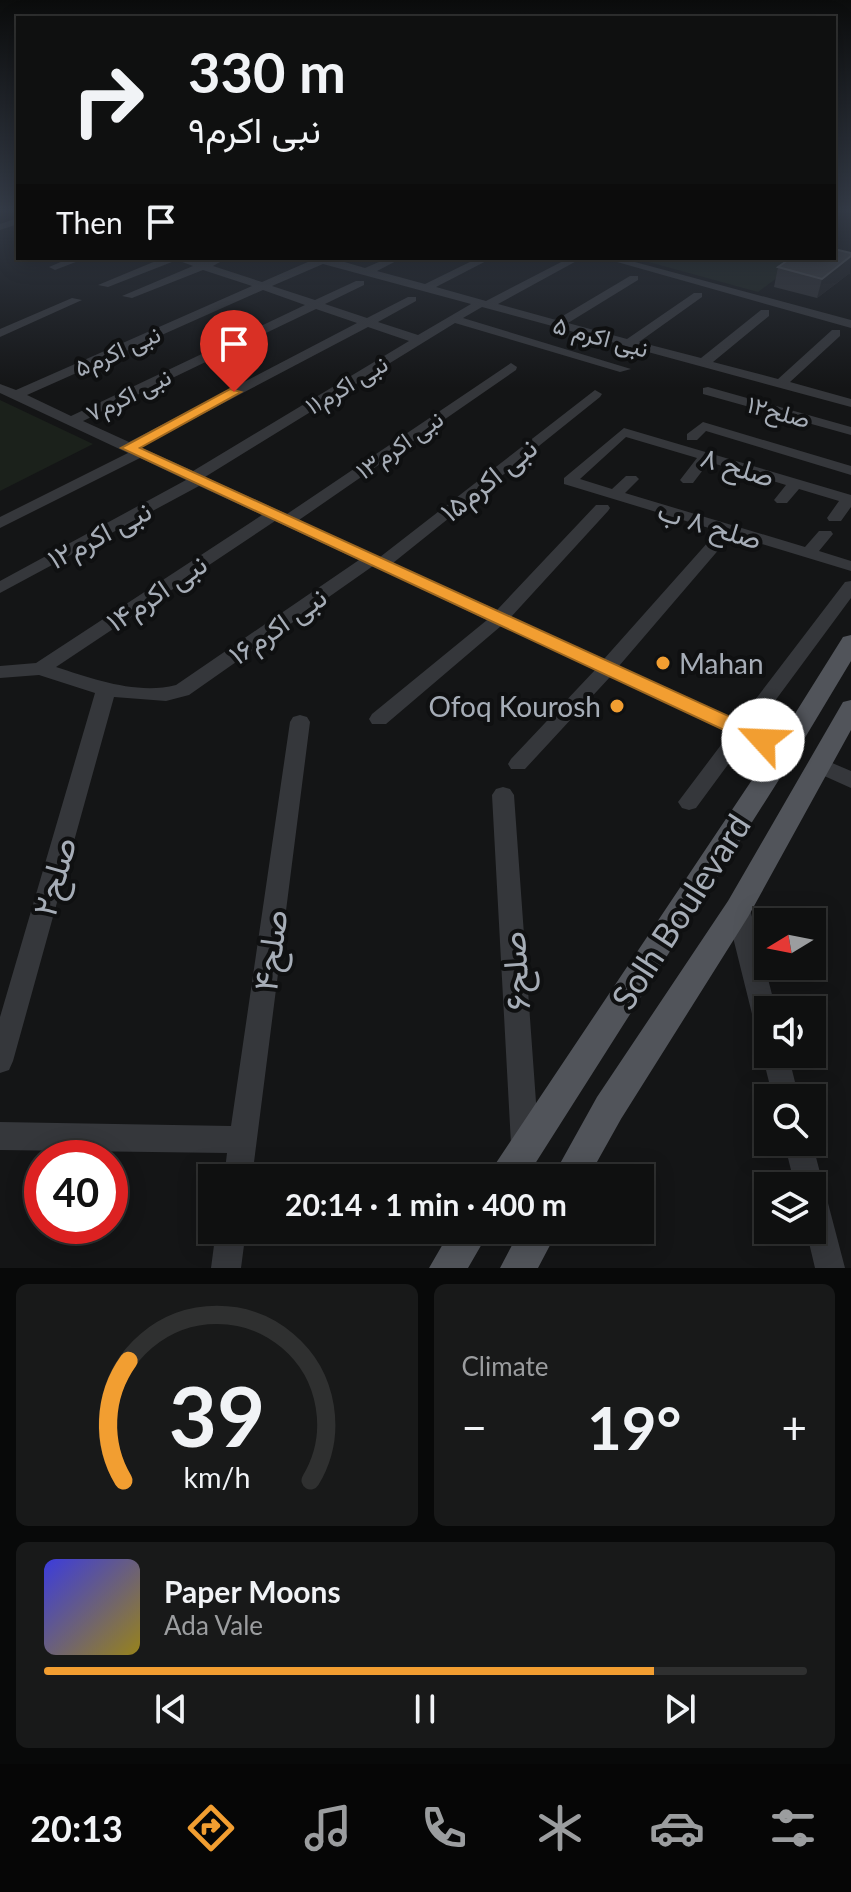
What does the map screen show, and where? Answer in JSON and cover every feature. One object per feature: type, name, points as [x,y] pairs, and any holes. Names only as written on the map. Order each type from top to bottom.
[{"type":"main road","name":"Solh Boulevard","points":[[515,1164],[785,750],[851,642]]},
{"type":"main road","name":"Solh Boulevard","points":[[577,1164],[609,1108],[738,909],[851,708]]},
{"type":"main road","points":[[447,1268],[463,1244]]},
{"type":"main road","points":[[518,1268],[532,1244]]},
{"type":"street","points":[[104,285],[144,269]]},
{"type":"street","points":[[128,296],[195,269]]},
{"type":"street","points":[[212,269],[419,340]]},
{"type":"street","name":"نبی اکرم ۵","points":[[262,286],[301,269]]},
{"type":"street","name":"نبی اکرم ۵","points":[[346,269],[363,277],[426,288],[851,403]]},
{"type":"street","name":"نبی اکرم۷","points":[[71,421],[315,304],[377,269]]},
{"type":"street","points":[[426,288],[464,269]]},
{"type":"street","name":"نبی اکرم۱۱","points":[[195,479],[453,319],[554,269]]},
{"type":"street","points":[[649,269],[851,324]]},
{"type":"street","points":[[557,324],[634,278]]},
{"type":"street","name":"نبی اکرم۵","points":[[16,395],[262,286]]},
{"type":"street","points":[[629,343],[698,295]]},
{"type":"street","points":[[0,523],[412,299]]},
{"type":"street","points":[[0,333],[76,300]]},
{"type":"street","points":[[703,363],[765,313]]},
{"type":"street","points":[[453,319],[630,365],[613,379]]},
{"type":"street","points":[[780,384],[836,333]]},
{"type":"street","name":"نبی اکرم۱۳","points":[[280,518],[511,367]]},
{"type":"street","points":[[0,388],[785,750]]},
{"type":"street","name":"صلح۱۲","points":[[708,391],[851,431]]},
{"type":"street","name":"نبی اکرم۱۵","points":[[376,562],[595,394]]},
{"type":"street","points":[[692,437],[703,426],[851,471]]},
{"type":"street","name":"۸ صلح","points":[[569,481],[624,432],[850,499]]},
{"type":"street","points":[[688,480],[706,456]]},
{"type":"street","name":"نبی اکرم۱۲","points":[[0,588],[195,479]]},
{"type":"street","points":[[379,719],[499,619],[631,479]]},
{"type":"street","name":"صلح ۸ ب","points":[[569,481],[609,501],[851,566]]},
{"type":"street","points":[[782,500],[796,483]]},
{"type":"street","points":[[835,518],[850,499]]},
{"type":"street","name":"نبی اکرم۱۴","points":[[40,669],[280,518]]},
{"type":"street","points":[[809,553],[825,534]]},
{"type":"street","points":[[518,764],[715,544]]},
{"type":"street","name":"نبی اکرم۱۶","points":[[106,690],[166,694],[182,690],[376,562]]},
{"type":"street","points":[[689,802],[851,586]]},
{"type":"street","points":[[0,672],[40,669],[106,690]]},
{"type":"street","name":"صلح۲","points":[[0,1061],[106,690]]},
{"type":"street","name":"صلح۴","points":[[240,1164],[300,722]]},
{"type":"street","points":[[818,765],[851,780]]},
{"type":"street","name":"صلح۶","points":[[503,795],[525,1147]]},
{"type":"street","points":[[738,909],[760,996]]},
{"type":"street","points":[[0,1136],[243,1140]]},
{"type":"street","points":[[226,1268],[229,1244]]},
{"type":"street","points":[[824,1244],[830,1268]]},
{"type":"shaded area","points":[[675,269],[789,269],[758,292]]},
{"type":"shaded area","points":[[0,400],[93,444],[0,491]]},
{"type":"building","points":[[786,269],[834,269],[822,279]]},
{"type":"place","name":"Mahan","points":[[663,663]]},
{"type":"place","name":"Ofoq Kourosh","points":[[617,706]]},
{"type":"route","points":[[234,392],[128,448],[763,740]]}]
